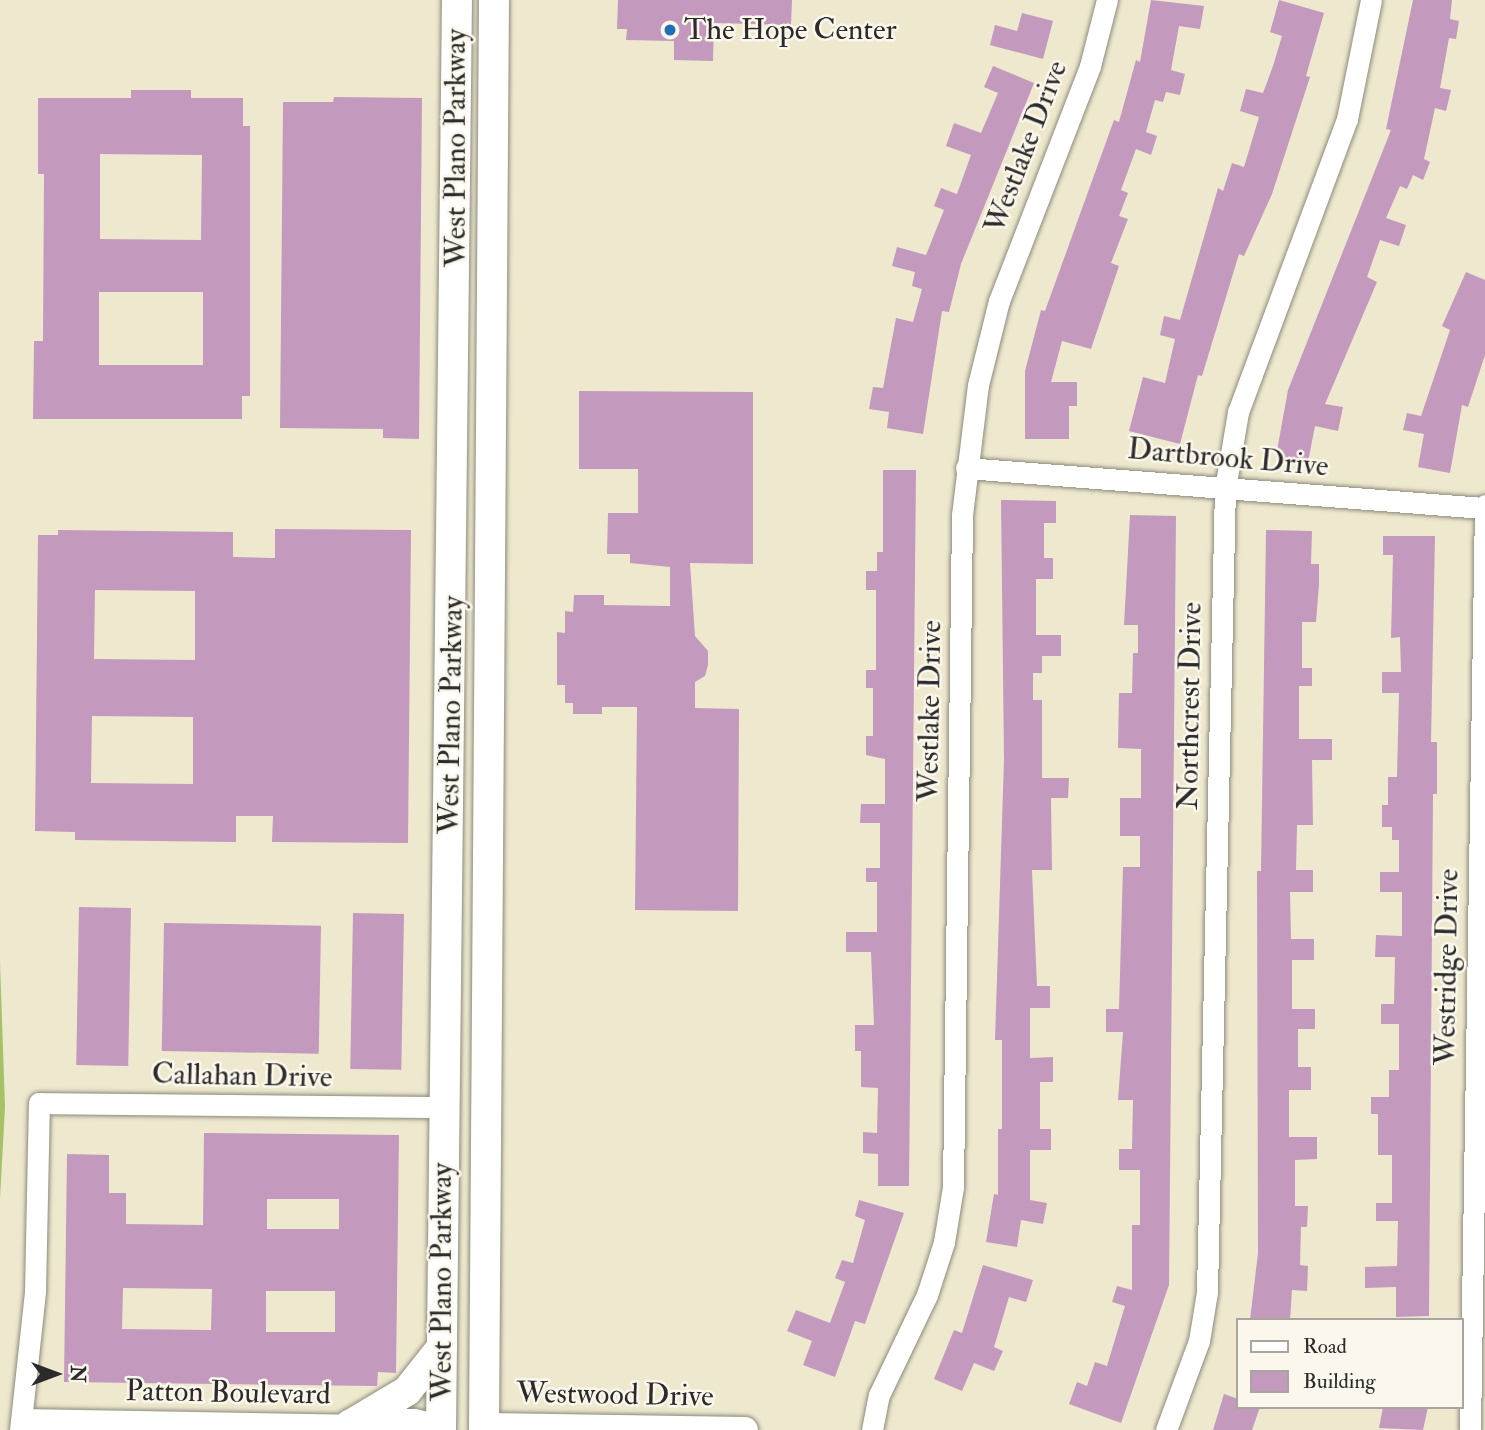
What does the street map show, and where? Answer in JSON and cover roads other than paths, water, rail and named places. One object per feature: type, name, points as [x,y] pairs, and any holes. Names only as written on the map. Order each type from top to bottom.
[{"type":"main road","name":"West Plano Parkway","points":[[439,1429],[452,595],[457,0]]},
{"type":"main road","points":[[464,0],[469,51],[493,79]]},
{"type":"main road","name":"West Plano Parkway","points":[[480,1414],[494,0]]},
{"type":"main road","points":[[452,595],[490,589]]},
{"type":"main road","points":[[358,1428],[407,1391],[442,1347],[480,1414],[439,1429]]},
{"type":"street","name":"Westlake Drive","points":[[873,1430],[879,1395],[927,1295],[944,1242],[953,1187],[966,468],[978,385],[999,301],[1090,66],[1107,0]]},
{"type":"street","name":"Northcrest Drive","points":[[1166,1430],[1199,1341],[1207,1292],[1225,489],[1238,412],[1346,119],[1371,0]]},
{"type":"street","name":"Dartbrook Drive","points":[[966,468],[1485,506]]},
{"type":"street","name":"Westridge Drive","points":[[1470,1430],[1485,506]]},
{"type":"street","name":"Callahan Drive","points":[[21,1424],[35,1292],[39,1102],[443,1107]]},
{"type":"street","name":"Westwood Drive","points":[[480,1414],[746,1430]]},
{"type":"street","name":"Patton Boulevard","points":[[21,1424],[358,1428],[373,1419],[424,1420],[439,1429]]},
{"type":"place","name":"The Hope Center","points":[[670,30]]}]
